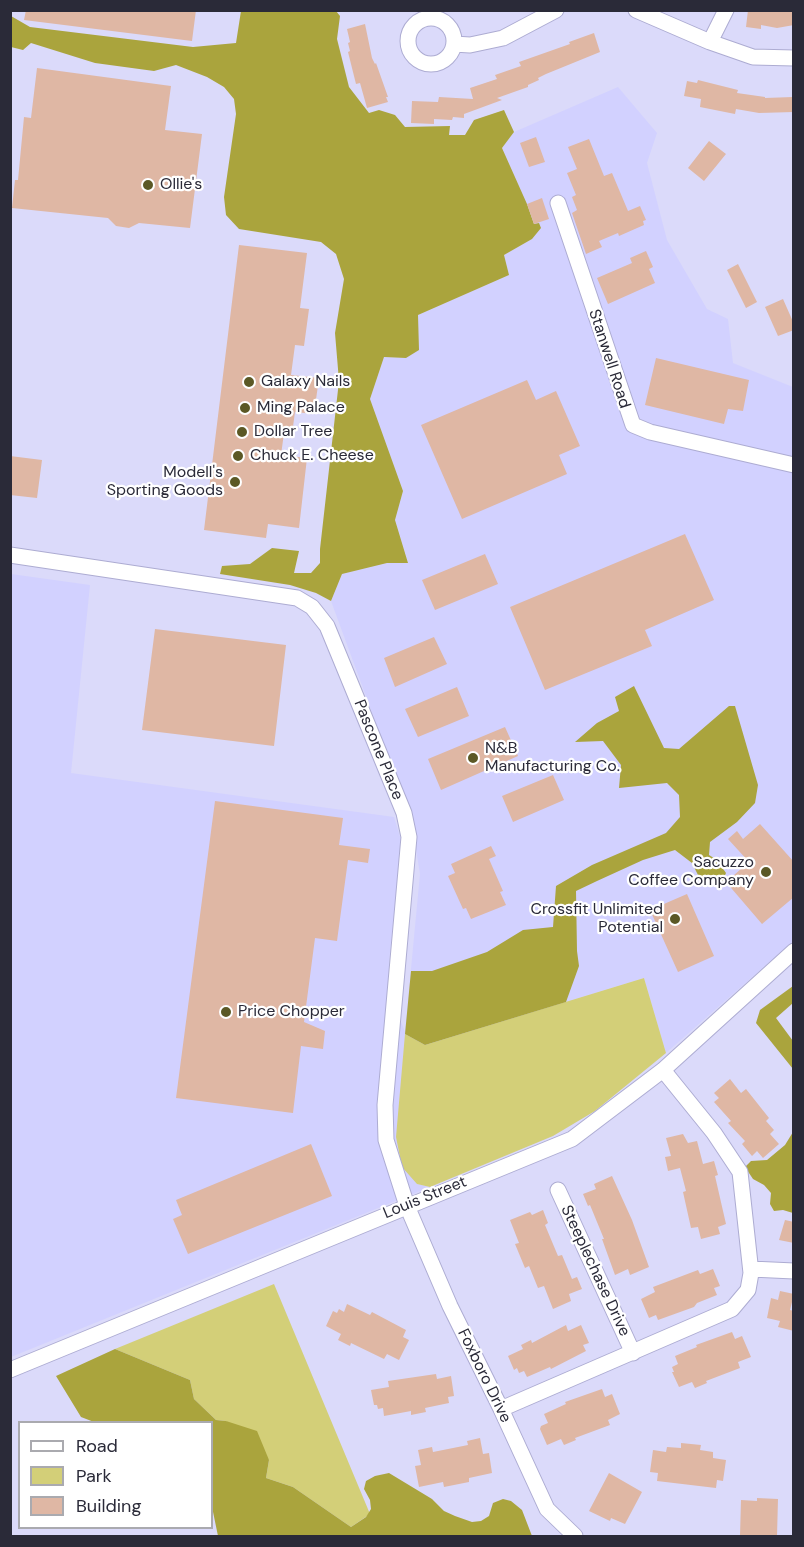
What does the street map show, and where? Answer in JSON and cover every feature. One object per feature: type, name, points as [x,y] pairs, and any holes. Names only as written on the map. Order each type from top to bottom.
[{"type":"street","points":[[454,44],[470,45],[503,38],[556,10]]},
{"type":"street","points":[[636,10],[710,42],[753,57],[794,58]]},
{"type":"street","points":[[710,42],[726,10]]},
{"type":"street","name":"Stanwell Road","points":[[558,203],[633,425],[650,432],[794,465]]},
{"type":"street","name":"Pascone Place","points":[[10,555],[297,598],[312,607],[327,626],[403,811],[409,837],[384,1105],[386,1140],[407,1206]]},
{"type":"street","name":"Louis Street","points":[[10,1370],[572,1139],[663,1070],[794,951]]},
{"type":"street","name":"Steeplechase Drive","points":[[501,1409],[732,1309],[748,1290],[751,1269],[740,1172],[714,1133],[663,1070]]},
{"type":"street","name":"Steeplechase Drive","points":[[558,1190],[633,1353]]},
{"type":"street","name":"Foxboro Drive","points":[[407,1206],[450,1306],[501,1409],[546,1509],[574,1536]]},
{"type":"street","points":[[751,1269],[794,1270]]},
{"type":"shaded area","points":[[241,11],[336,11],[340,16],[337,39],[349,87],[369,113],[379,110],[395,115],[405,127],[450,126],[449,135],[465,135],[474,120],[504,110],[514,132],[502,148],[534,224],[539,223],[541,228],[532,239],[504,255],[509,275],[418,315],[419,350],[406,358],[384,357],[370,399],[403,491],[395,520],[408,563],[387,563],[342,574],[331,601],[316,593],[290,585],[220,574],[222,566],[250,564],[272,548],[299,551],[294,573],[311,573],[320,563],[339,381],[335,333],[344,279],[336,254],[321,242],[239,229],[226,215],[224,197],[236,114],[234,99],[224,87],[207,77],[176,65],[154,71],[95,63],[31,43],[23,50],[11,47],[11,16],[30,27],[193,47],[236,43]]},
{"type":"shaded area","points":[[618,87],[657,133],[647,163],[667,240],[707,309],[728,319],[733,363],[793,387],[793,941],[666,1053],[644,978],[425,1045],[417,1184],[430,1187],[11,1357],[11,574],[90,585],[71,773],[394,817],[401,840],[389,963],[390,993],[405,1032],[420,874],[411,819],[331,601],[342,574],[387,563],[408,562],[395,520],[403,491],[370,399],[384,357],[406,358],[418,315],[509,275],[504,255],[532,239],[534,224],[502,148],[514,132]]},
{"type":"shaded area","points":[[634,686],[664,748],[679,749],[729,706],[735,706],[758,785],[755,803],[737,822],[710,842],[709,855],[717,860],[726,873],[721,884],[702,883],[692,863],[675,850],[643,860],[597,881],[576,891],[579,966],[566,1002],[425,1045],[405,1034],[411,971],[432,971],[487,952],[523,930],[553,927],[556,886],[592,865],[666,833],[680,817],[679,795],[667,783],[619,788],[621,765],[603,741],[575,742],[597,723],[619,711],[615,697]]},
{"type":"shaded area","points":[[793,986],[793,1003],[776,1018],[793,1041],[793,1069],[756,1023],[760,1010]]},
{"type":"shaded area","points":[[793,1132],[793,1213],[783,1210],[774,1211],[770,1204],[771,1193],[764,1185],[753,1179],[745,1167],[751,1161],[767,1160],[785,1145]]},
{"type":"shaded area","points":[[115,1349],[190,1380],[194,1399],[216,1420],[257,1431],[269,1460],[266,1478],[293,1487],[351,1527],[366,1517],[371,1509],[370,1500],[364,1489],[366,1481],[389,1473],[432,1499],[444,1511],[472,1522],[481,1521],[489,1516],[493,1503],[503,1499],[511,1501],[522,1510],[532,1536],[218,1536],[213,1512],[213,1421],[91,1421],[81,1417],[56,1376]]},
{"type":"green space","points":[[644,978],[666,1053],[595,1111],[553,1136],[430,1187],[417,1184],[402,1167],[396,1137],[405,1034],[425,1045]]},
{"type":"green space","points":[[274,1284],[370,1514],[351,1527],[293,1487],[266,1478],[269,1460],[226,1421],[216,1420],[194,1399],[190,1380],[115,1349]]},
{"type":"building","points":[[26,10],[196,10],[192,41],[24,20]]},
{"type":"building","points":[[748,10],[794,10],[794,25],[777,28],[761,25],[761,29],[746,27]]},
{"type":"building","points":[[365,24],[372,58],[376,63],[388,97],[386,97],[388,102],[367,108],[360,83],[356,84],[348,52],[350,42],[347,29]]},
{"type":"building","points":[[594,33],[600,52],[546,74],[528,87],[497,98],[502,100],[464,114],[464,118],[434,119],[434,124],[411,123],[412,101],[438,102],[439,97],[473,99],[470,88],[497,79],[495,75],[521,66],[519,62]]},
{"type":"building","points":[[37,68],[171,86],[165,130],[202,134],[190,228],[139,223],[129,228],[116,226],[108,218],[12,208],[15,180],[18,180],[24,117],[31,118]]},
{"type":"building","points":[[698,80],[738,90],[737,93],[765,98],[793,97],[794,112],[759,113],[736,109],[735,114],[700,107],[701,99],[684,96],[687,81],[697,83]]},
{"type":"building","points":[[536,137],[545,162],[529,167],[520,143]]},
{"type":"building","points":[[589,139],[604,176],[612,173],[628,211],[640,206],[646,220],[643,221],[644,225],[619,236],[618,233],[599,241],[602,247],[586,254],[572,213],[577,210],[572,197],[576,195],[567,173],[577,169],[568,147]]},
{"type":"building","points":[[709,141],[726,154],[704,181],[688,168]]},
{"type":"building","points":[[542,198],[549,219],[534,224],[527,204]]},
{"type":"building","points":[[239,245],[307,253],[300,308],[309,309],[304,346],[295,345],[291,375],[319,378],[314,414],[295,412],[292,434],[284,433],[281,455],[307,458],[299,528],[268,524],[266,538],[204,530]]},
{"type":"building","points":[[646,251],[653,267],[649,269],[655,283],[608,304],[597,278],[632,263],[630,258]]},
{"type":"building","points":[[738,264],[757,302],[746,308],[727,270]]},
{"type":"building","points":[[783,299],[794,324],[794,330],[778,336],[765,307]]},
{"type":"building","points":[[656,358],[749,380],[743,411],[728,409],[724,424],[645,405]]},
{"type":"building","points":[[527,380],[536,400],[556,391],[580,446],[559,455],[567,474],[462,519],[421,425]]},
{"type":"building","points":[[10,456],[42,460],[37,498],[10,495]]},
{"type":"building","points":[[685,534],[714,600],[645,630],[652,646],[545,690],[510,607]]},
{"type":"building","points":[[485,554],[498,584],[435,610],[422,580]]},
{"type":"building","points":[[155,629],[286,645],[274,746],[142,730]]},
{"type":"building","points":[[434,637],[447,664],[395,687],[384,658]]},
{"type":"building","points":[[457,687],[469,716],[418,737],[405,709]]},
{"type":"building","name":"N&B Manufacturing Co.","points":[[505,727],[518,756],[441,790],[428,759]]},
{"type":"building","points":[[553,775],[564,800],[513,822],[502,796]]},
{"type":"building","points":[[215,801],[343,818],[339,845],[370,849],[368,863],[348,860],[337,941],[315,938],[304,1022],[325,1031],[323,1049],[301,1046],[293,1113],[176,1098]]},
{"type":"building","name":"Sacuzzo Coffee Company","points":[[760,824],[794,862],[794,897],[762,924],[726,882],[749,862],[728,839],[737,831],[743,839]]},
{"type":"building","points":[[491,846],[496,856],[489,859],[503,891],[500,892],[506,905],[471,919],[466,908],[463,909],[448,876],[455,873],[451,864]]},
{"type":"building","points":[[687,894],[714,956],[678,972],[650,910]]},
{"type":"building","points":[[730,1079],[741,1093],[746,1089],[769,1118],[766,1121],[774,1130],[770,1134],[779,1144],[763,1158],[757,1151],[752,1156],[742,1144],[745,1141],[728,1123],[731,1121],[714,1102],[719,1098],[714,1093]]},
{"type":"building","points":[[683,1134],[688,1143],[697,1141],[703,1164],[714,1161],[718,1175],[715,1176],[726,1224],[718,1227],[720,1234],[701,1239],[698,1227],[691,1228],[680,1168],[668,1171],[665,1157],[671,1156],[666,1138]]},
{"type":"building","points":[[311,1144],[332,1196],[188,1254],[173,1219],[182,1215],[176,1200]]},
{"type":"building","points":[[612,1176],[632,1220],[649,1267],[630,1275],[628,1269],[615,1275],[602,1239],[604,1239],[583,1194],[596,1189],[594,1184]]},
{"type":"building","points":[[543,1210],[548,1223],[545,1225],[558,1256],[562,1255],[572,1279],[577,1277],[582,1289],[569,1294],[571,1301],[553,1309],[544,1286],[538,1288],[529,1266],[525,1268],[515,1244],[519,1243],[510,1220],[530,1212],[532,1215]]},
{"type":"building","points":[[785,1220],[794,1222],[794,1243],[779,1240]]},
{"type":"building","points":[[713,1269],[720,1286],[714,1288],[717,1295],[697,1303],[694,1307],[658,1320],[656,1315],[649,1318],[641,1299],[655,1292],[653,1287],[698,1270],[700,1274]]},
{"type":"building","points":[[780,1291],[794,1294],[790,1310],[794,1311],[794,1331],[778,1327],[780,1321],[767,1318],[771,1298],[778,1300]]},
{"type":"building","points":[[347,1304],[370,1315],[372,1312],[406,1330],[403,1337],[409,1340],[399,1360],[387,1354],[384,1359],[351,1343],[350,1346],[338,1340],[341,1334],[326,1326],[333,1311],[337,1313],[339,1309],[344,1312]]},
{"type":"building","points":[[566,1325],[568,1331],[581,1325],[589,1343],[583,1345],[586,1351],[551,1369],[550,1367],[527,1377],[524,1371],[519,1373],[517,1368],[514,1370],[508,1356],[523,1349],[521,1345],[531,1340],[532,1343]]},
{"type":"building","points":[[732,1332],[735,1339],[742,1336],[751,1357],[738,1362],[740,1368],[706,1381],[707,1383],[695,1388],[692,1382],[679,1387],[672,1372],[674,1372],[672,1367],[678,1364],[675,1356],[697,1347],[696,1345]]},
{"type":"building","points":[[436,1374],[437,1379],[451,1376],[454,1396],[448,1397],[449,1403],[425,1408],[426,1412],[411,1415],[411,1411],[384,1416],[383,1408],[378,1409],[377,1405],[374,1405],[371,1390],[389,1387],[388,1381]]},
{"type":"building","points":[[602,1389],[605,1397],[612,1394],[620,1414],[608,1420],[610,1425],[575,1438],[576,1440],[564,1445],[561,1439],[547,1445],[540,1429],[548,1423],[544,1414],[566,1404],[565,1402]]},
{"type":"building","points":[[480,1438],[483,1454],[489,1453],[492,1473],[469,1478],[469,1482],[444,1487],[443,1482],[419,1487],[415,1466],[421,1465],[418,1450],[432,1447],[433,1452],[468,1445],[467,1441]]},
{"type":"building","points":[[681,1443],[701,1445],[700,1450],[713,1452],[713,1458],[726,1460],[723,1481],[717,1480],[716,1488],[657,1481],[658,1473],[650,1472],[653,1450],[666,1452],[667,1447],[681,1448]]},
{"type":"building","points":[[609,1473],[642,1492],[625,1524],[611,1518],[610,1521],[589,1511]]},
{"type":"building","points":[[757,1498],[778,1499],[777,1536],[740,1536],[741,1500],[757,1501]]},
{"type":"place","name":"Ollie's","points":[[148,185]]},
{"type":"place","name":"Galaxy Nails","points":[[249,382]]},
{"type":"place","name":"Ming Palace","points":[[245,408]]},
{"type":"place","name":"Dollar Tree","points":[[242,432]]},
{"type":"place","name":"Chuck E. Cheese","points":[[238,456]]},
{"type":"place","name":"Modell's Sporting Goods","points":[[235,482]]},
{"type":"place","name":"N&B Manufacturing Co.","points":[[473,758]]},
{"type":"place","name":"Sacuzzo Coffee Company","points":[[766,872]]},
{"type":"place","name":"Crossfit Unlimited Potential","points":[[675,919]]},
{"type":"place","name":"Price Chopper","points":[[226,1012]]}]
